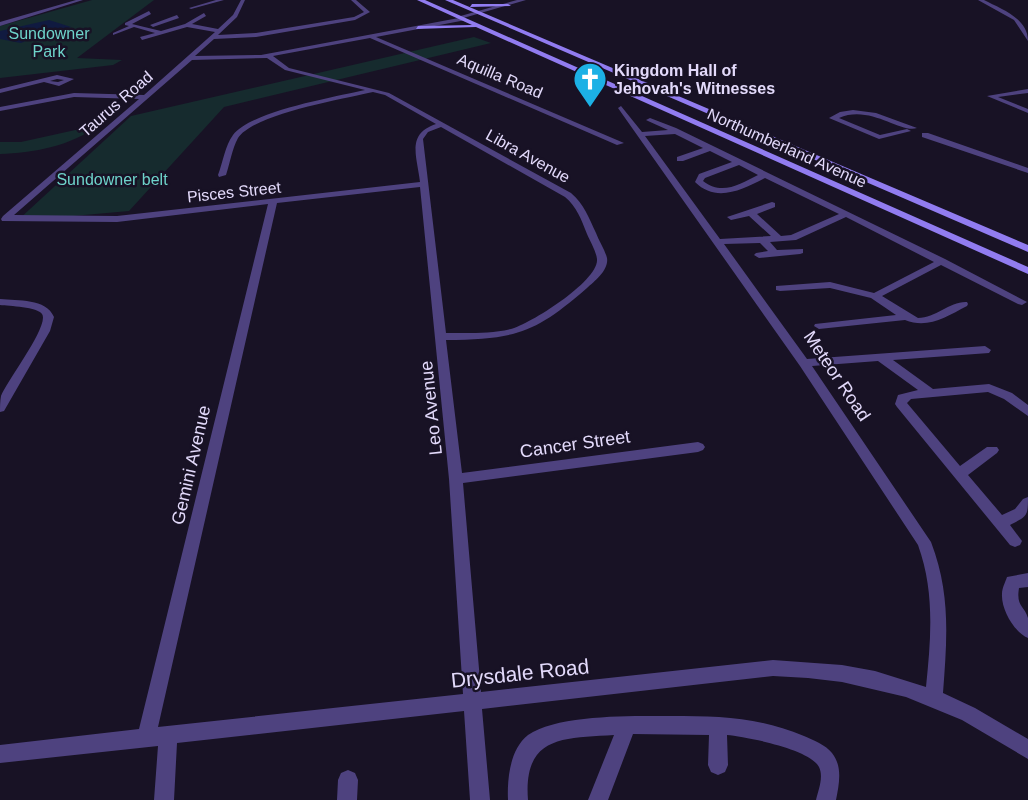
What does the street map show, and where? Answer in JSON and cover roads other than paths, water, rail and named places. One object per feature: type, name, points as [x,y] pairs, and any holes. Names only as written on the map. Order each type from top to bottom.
[{"type":"main road","name":"Northumberland Avenue","points":[[420,0],[1028,271]]},
{"type":"main road","name":"Northumberland Avenue","points":[[451,1],[1028,248]]},
{"type":"main road","points":[[451,1],[481,7],[511,7]]},
{"type":"main road","points":[[418,27],[437,16],[434,6]]},
{"type":"main road","points":[[511,7],[505,16],[516,28]]},
{"type":"main road","points":[[418,27],[453,25],[492,30]]},
{"type":"street","points":[[0,24],[81,0]]},
{"type":"street","points":[[191,8],[222,0]]},
{"type":"street","name":"Taurus Road","points":[[3,221],[190,58],[238,13],[243,0]]},
{"type":"street","points":[[212,37],[257,36],[355,18],[367,12],[353,0]]},
{"type":"street","points":[[190,58],[268,56],[462,18],[511,7],[524,0]]},
{"type":"street","points":[[980,0],[1016,19],[1028,39]]},
{"type":"street","points":[[149,13],[127,24],[159,32]]},
{"type":"street","points":[[142,38],[187,24],[204,15]]},
{"type":"street","points":[[142,28],[177,17]]},
{"type":"street","points":[[187,24],[219,31]]},
{"type":"street","points":[[115,34],[133,26]]},
{"type":"street","points":[[180,36],[196,26]]},
{"type":"street","name":"Aquilla Road","points":[[370,36],[620,143]]},
{"type":"street","name":"Libra Avenue","points":[[268,56],[287,69],[375,90],[502,156],[574,198],[603,262],[590,280],[544,320],[527,329],[505,335],[441,337]]},
{"type":"street","points":[[0,91],[47,82]]},
{"type":"street","points":[[222,175],[237,134],[250,125],[270,116],[375,90]]},
{"type":"street","points":[[1028,91],[991,94],[993,100],[1028,111]]},
{"type":"street","points":[[0,109],[74,95],[146,97]]},
{"type":"street","name":"Meteor Road","points":[[621,108],[804,363],[912,524],[932,559],[941,608],[934,696]]},
{"type":"street","points":[[910,130],[879,138],[834,118],[846,113],[863,112],[910,130],[924,131],[925,135],[1028,171]]},
{"type":"street","points":[[650,120],[766,174],[1022,302]]},
{"type":"street","name":"Leo Avenue","points":[[441,125],[425,130],[419,139],[456,480],[480,800]]},
{"type":"street","points":[[639,134],[676,132]]},
{"type":"street","points":[[680,159],[711,148]]},
{"type":"street","points":[[740,162],[702,176],[699,182],[710,190],[726,191],[766,174]]},
{"type":"street","name":"Pisces Street","points":[[3,221],[117,219],[423,184]]},
{"type":"street","name":"Gemini Avenue","points":[[146,738],[273,201]]},
{"type":"street","points":[[731,217],[772,205]]},
{"type":"street","points":[[751,213],[779,239]]},
{"type":"street","points":[[717,243],[793,238],[846,214]]},
{"type":"street","points":[[763,240],[775,253]]},
{"type":"street","points":[[759,255],[800,251]]},
{"type":"street","points":[[875,296],[942,261]]},
{"type":"street","points":[[780,288],[830,285],[875,296],[916,322],[930,322],[963,304]]},
{"type":"street","points":[[0,302],[36,306],[47,312],[49,317],[45,331],[0,408]]},
{"type":"street","points":[[819,326],[907,317]]},
{"type":"street","points":[[804,363],[985,350]]},
{"type":"street","points":[[880,358],[929,392]]},
{"type":"street","points":[[1015,541],[1002,522],[901,404],[905,396],[989,388],[1008,396],[1028,412]]},
{"type":"street","name":"Cancer Street","points":[[456,480],[698,447]]},
{"type":"street","points":[[960,473],[992,450]]},
{"type":"street","points":[[1002,522],[1020,513],[1028,503]]},
{"type":"street","points":[[1028,580],[1013,582],[1008,596],[1012,609],[1028,630]]},
{"type":"street","name":"Drysdale Road","points":[[0,754],[773,668],[817,668],[863,675],[934,696],[1028,750]]},
{"type":"street","points":[[598,800],[627,726]]},
{"type":"street","points":[[518,800],[518,775],[531,745],[538,739],[551,734],[627,726],[755,730],[818,752],[830,771],[826,800]]},
{"type":"street","points":[[718,727],[718,765]]},
{"type":"street","points":[[164,800],[168,737]]},
{"type":"street","points":[[347,800],[348,779]]},
{"type":"water","points":[[49,20],[71,27],[43,39],[25,36],[28,40],[21,43],[0,39],[0,31]]},
{"type":"place","name":"Kingdom Hall of Jehovah's Witnesses","points":[[590,109]]},
{"type":"park label","name":"Sundowner Park","points":[[49,42]]},
{"type":"park label","name":"Sundowner belt","points":[[112,179]]}]
